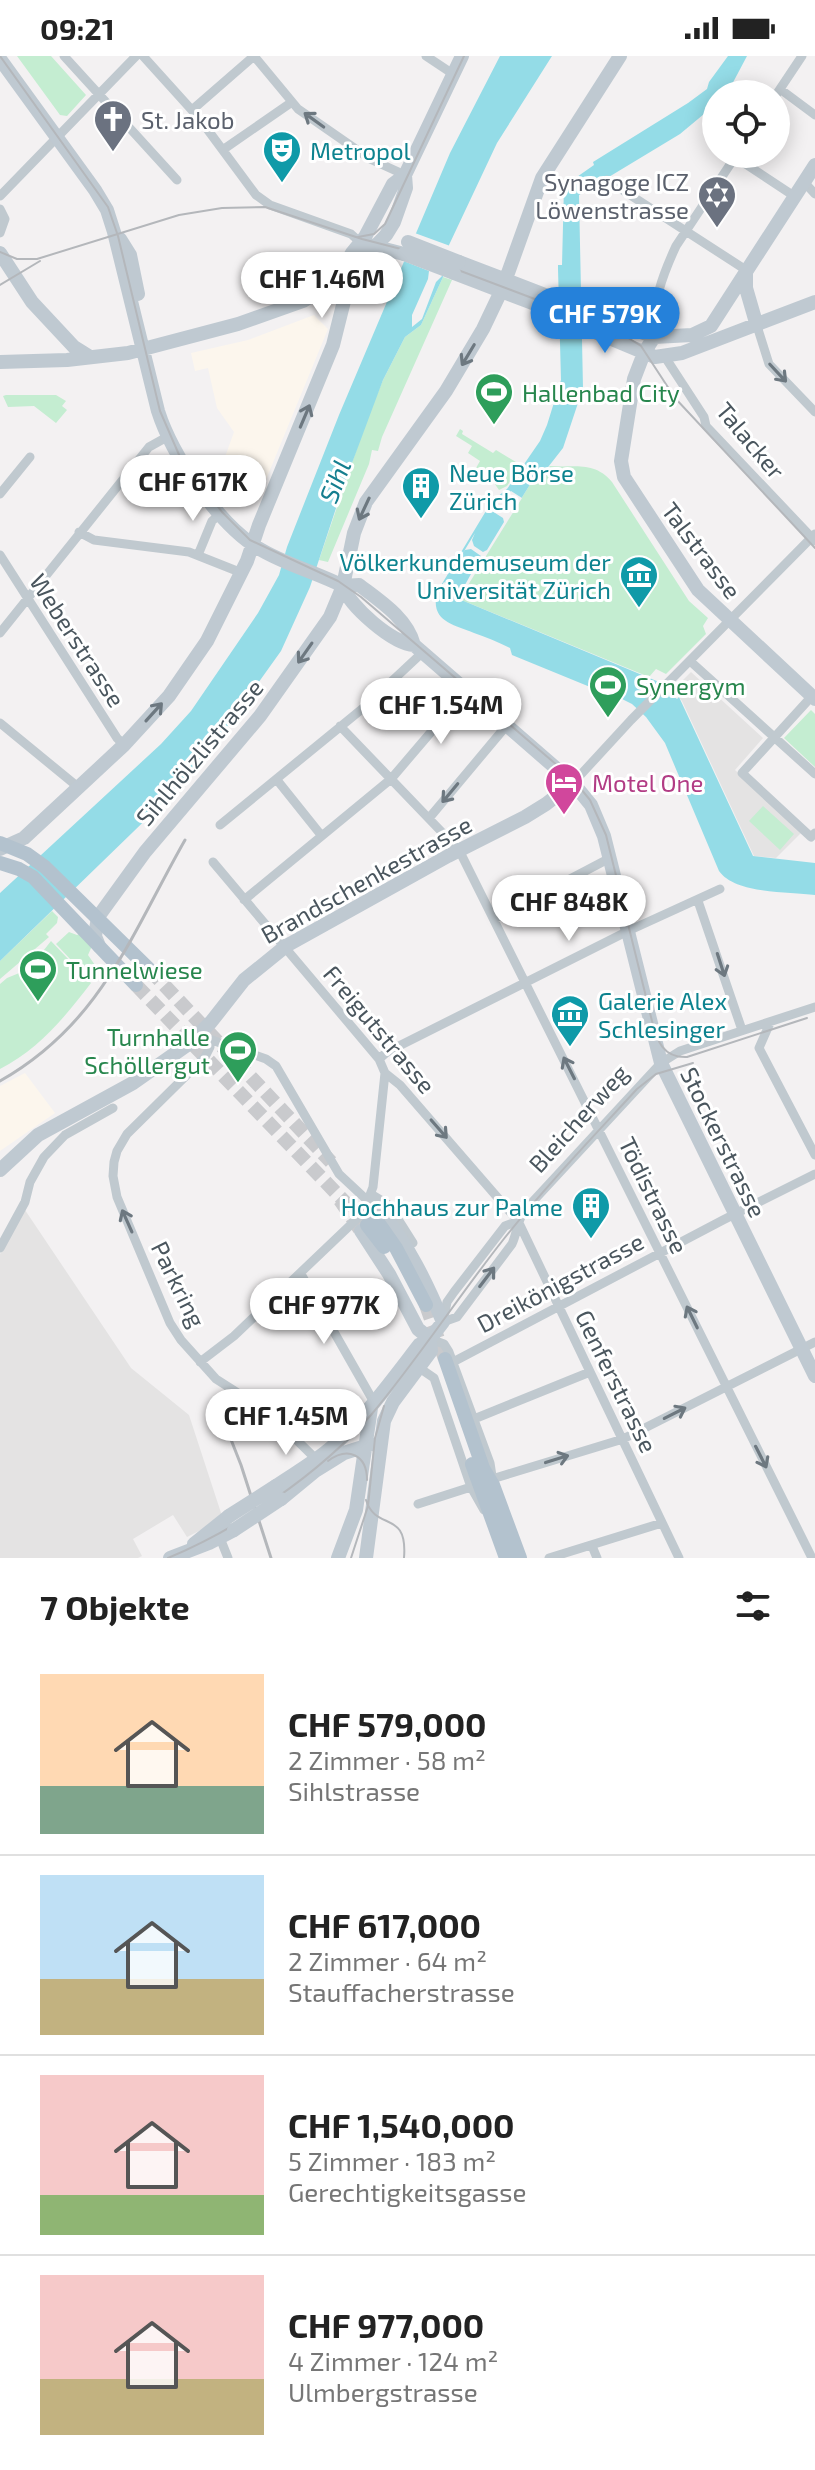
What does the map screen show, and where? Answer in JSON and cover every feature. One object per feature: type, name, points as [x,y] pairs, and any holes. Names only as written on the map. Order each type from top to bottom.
[{"type":"main road","points":[[3,846],[34,859],[150,970]]},
{"type":"main road","points":[[0,863],[33,877],[136,985]]},
{"type":"main road","points":[[371,1221],[396,1248],[422,1308]]},
{"type":"main road","points":[[445,1362],[520,1558]]},
{"type":"main road","points":[[445,1362],[506,1558]]},
{"type":"street","points":[[64,56],[177,180]]},
{"type":"street","points":[[0,196],[136,56]]},
{"type":"street","points":[[143,56],[224,149],[256,195],[270,205],[367,242],[406,248],[654,337],[692,335],[711,326],[815,165]]},
{"type":"street","points":[[192,110],[254,56],[292,102],[348,145],[405,175]]},
{"type":"street","points":[[426,56],[453,74]]},
{"type":"street","points":[[3,846],[24,838],[124,745],[169,696],[221,618],[254,545],[259,525],[333,345],[345,297],[364,258],[367,242],[393,184],[405,175],[462,56]]},
{"type":"street","name":"Sihlhölzlistrasse","points":[[98,917],[145,852],[260,716],[330,617],[343,586],[354,533],[366,502],[446,391],[483,329],[504,285],[542,178],[620,56]]},
{"type":"street","points":[[786,80],[802,56]]},
{"type":"street","points":[[0,59],[102,200],[114,232],[167,437],[186,469],[239,534],[272,555],[343,586]]},
{"type":"street","points":[[790,99],[815,115]]},
{"type":"street","points":[[224,149],[292,102]]},
{"type":"street","points":[[665,357],[654,337],[653,313],[669,261],[728,168]]},
{"type":"street","points":[[754,168],[794,196]]},
{"type":"street","points":[[0,362],[110,357],[238,324],[303,301],[336,281],[367,242],[386,235],[406,188],[405,175]]},
{"type":"street","points":[[607,180],[746,270]]},
{"type":"street","points":[[804,182],[815,194]]},
{"type":"street","points":[[0,209],[5,219],[0,233]]},
{"type":"street","points":[[386,235],[406,248]]},
{"type":"street","points":[[3,262],[32,302],[74,347],[90,357]]},
{"type":"street","points":[[746,270],[746,288],[770,365],[815,412]]},
{"type":"street","points":[[504,285],[559,317],[644,353],[665,357],[757,326],[815,302]]},
{"type":"street","points":[[303,301],[314,303],[334,296],[345,297]]},
{"type":"street","name":"Talstrasse","points":[[654,337],[634,379],[634,395],[621,461],[624,477],[698,590],[813,698]]},
{"type":"street","name":"Talacker","points":[[665,357],[704,417],[706,426],[814,538]]},
{"type":"street","points":[[0,633],[149,447],[167,437]]},
{"type":"street","points":[[0,494],[30,457]]},
{"type":"street","points":[[198,555],[212,521],[221,513]]},
{"type":"street","points":[[79,532],[94,540],[198,555],[242,573]]},
{"type":"street","name":"Brandschenkestrasse","points":[[0,1170],[38,1135],[153,1071],[205,1036],[244,980],[286,946],[546,804],[573,783],[640,711],[814,538]]},
{"type":"street","name":"Weberstrasse","points":[[0,555],[124,745]]},
{"type":"street","name":"Stockerstrasse","points":[[343,586],[350,602],[401,643],[419,648],[573,783],[586,798],[600,823],[610,858],[661,1063],[734,1214],[808,1346],[815,1376]]},
{"type":"street","points":[[220,825],[340,726],[419,648]]},
{"type":"street","points":[[690,661],[815,774]]},
{"type":"street","points":[[244,900],[391,779],[466,691]]},
{"type":"street","points":[[813,698],[742,773],[813,835]]},
{"type":"street","points":[[0,723],[78,787]]},
{"type":"street","points":[[430,817],[507,725]]},
{"type":"street","name":"Tödistrasse","points":[[340,726],[459,850],[812,1558]]},
{"type":"street","points":[[277,780],[321,835]]},
{"type":"street","points":[[494,919],[610,858]]},
{"type":"street","name":"Freigutstrasse","points":[[213,862],[379,1059],[385,1073],[400,1085],[518,1221]]},
{"type":"street","points":[[379,1059],[463,1013],[720,889]]},
{"type":"street","points":[[698,901],[742,1030]]},
{"type":"street","points":[[98,917],[95,936],[99,946]]},
{"type":"street","name":"Bleicherweg","points":[[443,1322],[457,1317],[512,1244],[524,1211],[661,1063],[680,1051],[815,1007]]},
{"type":"street","points":[[770,1023],[759,1048],[815,1155]]},
{"type":"street","points":[[205,1036],[266,1059],[276,1066],[339,1174],[370,1198],[389,1205],[413,1243]]},
{"type":"street","name":"Parkring","points":[[205,1036],[210,1047],[205,1057],[127,1134],[117,1151],[113,1176],[117,1197],[167,1315],[183,1342],[200,1362],[234,1336],[301,1274],[363,1213],[370,1198]]},
{"type":"street","points":[[370,1198],[385,1073]]},
{"type":"street","points":[[0,1248],[25,1202],[30,1182],[44,1157],[65,1135],[113,1108]]},
{"type":"street","name":"Dreikönigstrasse","points":[[445,1362],[815,1174]]},
{"type":"street","points":[[371,1221],[389,1274],[418,1329],[430,1339],[444,1344],[445,1362],[474,1419],[490,1463],[493,1482],[623,1439],[808,1346]]},
{"type":"street","points":[[371,1221],[397,1232],[425,1281],[443,1322]]},
{"type":"street","name":"Bleicherweg","points":[[430,1339],[443,1322],[447,1302],[454,1292],[505,1226],[518,1221]]},
{"type":"street","name":"Genferstrasse","points":[[518,1221],[679,1558]]},
{"type":"street","points":[[301,1274],[373,1406],[366,1558]]},
{"type":"street","points":[[338,1558],[355,1517],[363,1464],[388,1411],[431,1351],[430,1339]]},
{"type":"street","points":[[170,1558],[218,1532],[316,1466],[373,1406],[419,1345],[430,1339]]},
{"type":"street","points":[[200,1362],[216,1379],[269,1413],[316,1466]]},
{"type":"street","points":[[418,1367],[434,1378],[471,1487],[484,1511],[492,1516]]},
{"type":"street","points":[[474,1419],[590,1372]]},
{"type":"street","points":[[334,1461],[344,1453],[373,1443]]},
{"type":"street","points":[[316,1466],[353,1455],[363,1464]]},
{"type":"street","points":[[418,1504],[471,1487]]},
{"type":"street","points":[[549,1558],[662,1523]]},
{"type":"street","points":[[218,1532],[228,1558]]},
{"type":"street","points":[[592,1546],[597,1558]]},
{"type":"shaded area","points":[[314,315],[328,329],[258,499],[216,482],[234,432],[217,408],[208,368],[195,371],[191,353],[248,340]]},
{"type":"shaded area","points":[[691,672],[763,738],[735,770],[802,832],[776,858],[754,856],[682,701],[673,690]]},
{"type":"shaded area","points":[[25,1073],[55,1113],[0,1151],[0,1086]]},
{"type":"shaded area","points":[[25,1210],[131,1368],[189,1415],[223,1519],[187,1537],[173,1515],[133,1539],[142,1556],[138,1558],[0,1558],[0,1254]]},
{"type":"green space","points":[[17,56],[51,56],[86,95],[67,116],[60,115]]},
{"type":"green space","points":[[443,277],[452,280],[378,451],[372,450],[328,562],[319,560],[383,380],[405,337],[421,325]]},
{"type":"green space","points":[[56,395],[66,401],[62,406],[67,410],[56,423],[34,406],[8,407],[3,396]]},
{"type":"green space","points":[[460,429],[462,434],[493,453],[496,450],[521,465],[507,486],[499,490],[490,477],[476,468],[480,461],[468,453],[472,446],[456,436]]},
{"type":"green space","points":[[550,466],[591,468],[605,475],[689,601],[708,618],[703,626],[706,634],[666,674],[656,669],[649,677],[459,599],[539,470],[545,471]]},
{"type":"green space","points":[[811,710],[815,714],[815,767],[784,738]]},
{"type":"green space","points":[[763,806],[794,834],[780,850],[749,821]]},
{"type":"green space","points":[[52,911],[58,917],[57,923],[46,934],[49,937],[0,979],[0,961]]},
{"type":"green space","points":[[69,932],[81,933],[92,946],[88,955],[97,968],[87,977],[56,944]]},
{"type":"green space","name":"Tunnelwiese","points":[[51,941],[91,983],[39,1042],[0,1069],[0,984],[29,969]]},
{"type":"water","name":"Sihl","points":[[500,56],[552,56],[497,143],[449,245],[443,277],[421,325],[405,337],[383,380],[310,587],[281,651],[216,742],[166,800],[0,961],[0,893],[161,744],[191,711],[258,613],[279,575],[339,415],[450,153]]},
{"type":"water","points":[[728,56],[747,56],[734,80],[710,80]]},
{"type":"water","points":[[702,93],[702,116],[680,134],[579,195],[583,388],[563,448],[545,471],[539,470],[459,599],[659,682],[677,699],[679,697],[753,856],[815,863],[815,895],[750,888],[727,879],[719,871],[665,743],[632,704],[512,655],[510,648],[451,624],[437,610],[437,592],[492,501],[507,489],[540,441],[561,380],[558,265],[562,265],[564,186],[594,165],[593,162]]},
{"type":"pier","points":[[412,232],[453,247],[447,277],[442,276],[436,282],[422,319],[412,327],[412,315],[429,271],[401,260]]},
{"type":"pier","points":[[511,491],[522,498],[460,598],[441,587],[444,582],[461,592],[481,556],[471,549],[465,550],[460,558],[475,533],[472,540],[474,546],[483,552],[487,550],[504,522],[492,511],[488,512],[494,502]]},
{"type":"tunnel","points":[[150,970],[331,1162]]},
{"type":"tunnel","points":[[136,985],[367,1225]]},
{"type":"tunnel","points":[[340,1200],[361,1231]]},
{"type":"tunnel","points":[[426,1305],[445,1359]]},
{"type":"tram line","points":[[0,56],[108,207],[118,236],[160,411],[180,457],[222,512],[250,540],[338,581],[361,597],[572,778],[590,800],[606,835],[652,1021],[662,1047],[672,1055],[687,1057],[807,1018]]},
{"type":"tram line","points":[[358,237],[374,234],[385,224],[464,56]]},
{"type":"tram line","points":[[0,252],[17,259],[37,259],[179,215],[222,208],[265,207],[405,250],[614,329],[641,346],[675,398],[815,548]]},
{"type":"tram line","points":[[0,285],[40,261]]},
{"type":"tram line","points":[[168,1558],[250,1515],[303,1478],[350,1437],[388,1394],[503,1240],[585,1145],[637,1089],[656,1074],[693,1063]]},
{"type":"tram line","points":[[351,1558],[368,1506],[375,1438],[384,1406]]},
{"type":"tram line","points":[[328,1461],[343,1454],[355,1456],[364,1464],[367,1480]]},
{"type":"tram line","points":[[366,1500],[377,1516],[401,1533],[404,1558]]},
{"type":"railway","points":[[0,1081],[35,1058],[64,1033],[89,1005],[129,943],[185,840]]},
{"type":"railway","points":[[217,1404],[241,1465],[271,1558]]},
{"type":"place","name":"St. Jakob","points":[[113,153]]},
{"type":"place","name":"Metropol","points":[[282,184]]},
{"type":"place","name":"Synagoge ICZ Löwenstrasse","points":[[717,229]]},
{"type":"place","name":"Hallenbad City","points":[[494,426]]},
{"type":"place","name":"Neue Börse Zürich","points":[[421,520]]},
{"type":"place","name":"Völkerkundemuseum der Universität Zürich","points":[[639,609]]},
{"type":"place","name":"Synergym","points":[[608,719]]},
{"type":"place","name":"Motel One","points":[[564,816]]},
{"type":"place","name":"Tunnelwiese","points":[[38,1003]]},
{"type":"place","name":"Galerie Alex Schlesinger","points":[[570,1048]]},
{"type":"place","name":"Turnhalle Schöllergut","points":[[238,1084]]},
{"type":"place","name":"Hochhaus zur Palme","points":[[591,1240]]}]
